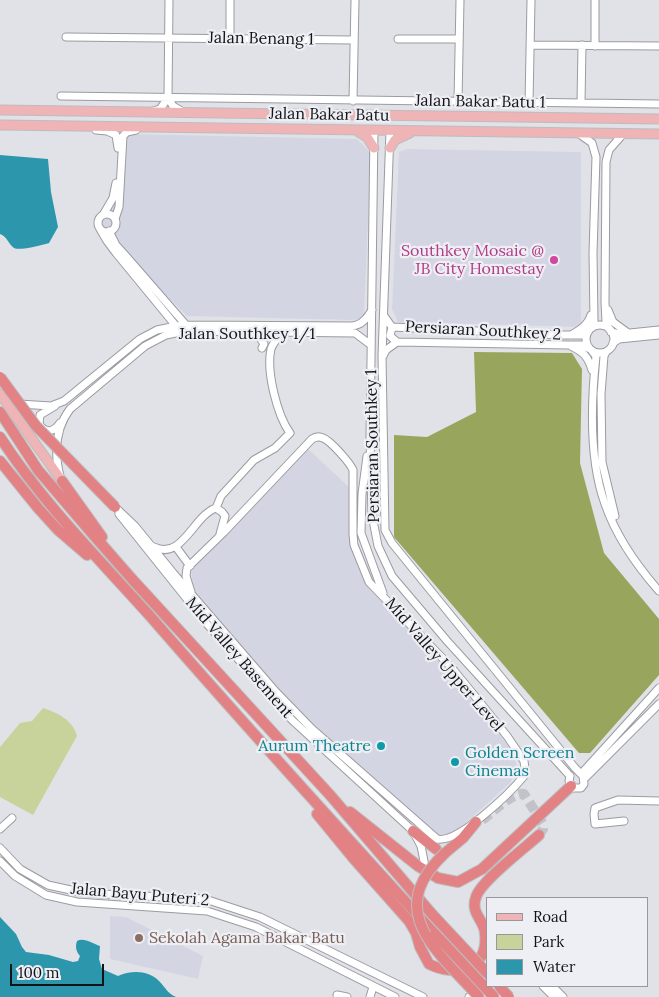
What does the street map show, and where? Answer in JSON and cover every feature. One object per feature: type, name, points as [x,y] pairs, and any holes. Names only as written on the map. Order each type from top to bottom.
[{"type":"highway","points":[[0,377],[36,426],[115,507]]},
{"type":"highway","points":[[0,412],[38,470],[90,531],[330,795],[431,913],[487,973]]},
{"type":"highway","points":[[0,436],[28,477],[84,543],[248,728],[494,997]]},
{"type":"highway","points":[[0,461],[58,530],[126,589]]},
{"type":"highway","points":[[62,481],[132,579]]},
{"type":"highway","points":[[248,728],[354,859],[410,921],[426,959],[436,967],[459,971],[471,966],[480,957],[485,946],[485,931],[474,911],[476,896],[485,883],[539,835]]},
{"type":"highway","points":[[330,795],[426,871],[438,878],[458,882],[482,869],[568,781]]},
{"type":"highway","points":[[476,822],[463,838],[440,851],[419,888],[416,904],[418,920],[430,943],[479,997]]},
{"type":"highway","points":[[413,831],[440,851]]},
{"type":"highway","points":[[500,987],[509,997]]},
{"type":"main road","name":"Jalan Bakar Batu","points":[[0,110],[659,119]]},
{"type":"main road","points":[[360,116],[381,122],[390,130]]},
{"type":"main road","points":[[374,130],[381,122],[404,116]]},
{"type":"main road","name":"Jalan Bakar Batu","points":[[0,125],[659,134]]},
{"type":"main road","points":[[355,130],[367,137],[374,148]]},
{"type":"main road","points":[[390,148],[399,137],[417,131]]},
{"type":"main road","points":[[0,394],[62,481]]},
{"type":"street","points":[[169,0],[168,98],[173,106],[183,112]]},
{"type":"street","points":[[230,0],[230,38]]},
{"type":"street","points":[[354,0],[354,100]]},
{"type":"street","points":[[458,102],[460,0]]},
{"type":"street","points":[[529,103],[531,0]]},
{"type":"street","points":[[595,0],[595,46]]},
{"type":"street","name":"Jalan Benang 1","points":[[66,37],[354,40]]},
{"type":"street","points":[[398,39],[459,39]]},
{"type":"street","points":[[530,44],[659,46]]},
{"type":"street","points":[[581,103],[582,45]]},
{"type":"street","name":"Jalan Bakar Batu 1","points":[[61,96],[659,104]]},
{"type":"street","points":[[150,112],[160,109],[168,98]]},
{"type":"street","points":[[79,126],[91,130],[114,133],[118,141],[114,198],[98,221],[100,229],[106,241],[176,326]]},
{"type":"street","points":[[100,229],[109,231],[114,228],[119,207],[124,134],[136,130],[155,130],[166,126]]},
{"type":"street","name":"Persiaran Southkey 1","points":[[374,130],[370,437],[372,515],[378,546],[392,576],[568,781]]},
{"type":"street","name":"Persiaran Southkey 1","points":[[390,130],[382,356],[385,530],[392,543],[581,772]]},
{"type":"street","points":[[577,133],[592,143],[596,157],[593,307],[590,329],[586,339],[590,349],[596,356],[593,395],[595,463],[605,504],[614,525],[634,558],[659,593]]},
{"type":"street","points":[[613,343],[606,322],[605,302],[606,162],[609,150],[624,134]]},
{"type":"street","points":[[103,215],[112,215],[115,219]]},
{"type":"street","points":[[374,224],[386,224]]},
{"type":"street","points":[[109,231],[116,245],[186,325]]},
{"type":"street","points":[[605,302],[613,322],[631,336]]},
{"type":"street","points":[[571,335],[581,330],[590,321],[593,307]]},
{"type":"street","name":"Jalan Southkey 1/1","points":[[372,309],[364,322],[352,326],[186,325],[157,330],[140,339],[64,401],[40,415],[39,424],[44,430],[51,431],[57,427],[70,409],[145,346],[166,335],[185,331],[354,334],[372,345]]},
{"type":"street","name":"Persiaran Southkey 2","points":[[384,313],[384,317],[392,326],[571,335],[582,335],[590,329]]},
{"type":"street","points":[[590,329],[601,325],[620,334],[631,336],[659,335]]},
{"type":"street","points":[[392,326],[390,336],[397,342]]},
{"type":"street","points":[[659,330],[619,339],[613,343],[604,356],[601,394],[602,462],[613,512],[627,540],[659,585]]},
{"type":"street","points":[[256,332],[264,344],[262,348]]},
{"type":"street","points":[[152,546],[165,551],[176,547],[207,514],[216,508],[221,496],[254,460],[275,448],[290,433],[284,424],[272,383],[271,348],[282,332]]},
{"type":"street","points":[[603,365],[618,345],[631,336]]},
{"type":"street","name":"Persiaran Southkey 2","points":[[382,356],[386,350],[397,342],[582,345],[590,349]]},
{"type":"street","points":[[569,345],[588,356],[594,375]]},
{"type":"street","points":[[590,349],[602,353],[606,352]]},
{"type":"street","points":[[6,402],[44,406],[58,404]]},
{"type":"street","points":[[62,481],[56,458],[56,448],[63,418]]},
{"type":"street","name":"Mid Valley Upper Level","points":[[115,507],[136,526],[174,574],[276,692],[350,764],[437,839],[448,838],[476,822],[524,776],[524,761],[507,736],[474,695],[369,582],[354,545],[353,470],[350,463],[324,438],[317,437],[312,439],[190,566]]},
{"type":"street","points":[[370,437],[362,494],[361,533],[384,596]]},
{"type":"street","name":"Mid Valley Basement","points":[[115,507],[122,520],[207,624],[292,720],[375,796]]},
{"type":"street","points":[[216,508],[225,516],[219,537]]},
{"type":"street","points":[[176,547],[190,566],[186,572],[191,592]]},
{"type":"street","points":[[581,772],[659,688]]},
{"type":"street","points":[[581,772],[584,784],[580,788],[575,789],[568,781],[574,773],[581,772],[659,704]]},
{"type":"street","points":[[350,764],[375,796],[413,831],[420,846],[426,871]]},
{"type":"street","points":[[624,821],[595,824],[594,814],[596,808],[618,800],[659,801]]},
{"type":"street","points":[[0,829],[12,818]]},
{"type":"street","name":"Jalan Bayu Puteri 2","points":[[0,848],[20,869],[48,885],[80,892],[205,899],[225,904],[260,917],[423,997]]},
{"type":"street","name":"Jalan Bayu Puteri 2","points":[[0,861],[15,876],[46,895],[77,902],[207,911],[248,924],[395,997]]},
{"type":"street","points":[[469,997],[487,983]]},
{"type":"street","points":[[370,997],[373,987]]},
{"type":"street","points":[[486,997],[498,987]]},
{"type":"street","points":[[543,987],[554,997]]},
{"type":"street","points":[[553,987],[562,997]]},
{"type":"street","points":[[337,995],[347,997]]},
{"type":"shaded area","points":[[126,134],[357,139],[371,153],[364,314],[360,319],[352,320],[187,316],[97,227],[120,192],[125,161]]},
{"type":"shaded area","points":[[407,149],[581,152],[581,327],[398,322],[392,309],[399,152]]},
{"type":"shaded area","points":[[307,448],[351,489],[351,530],[364,576],[443,662],[514,754],[517,767],[511,782],[458,830],[448,836],[438,837],[319,732],[276,688],[193,591],[191,568]]},
{"type":"shaded area","name":"Sekolah Agama Bakar Batu","points":[[110,916],[126,917],[203,956],[198,979],[110,959]]},
{"type":"green space","points":[[474,352],[572,353],[582,369],[580,463],[604,553],[659,619],[659,675],[590,753],[579,753],[394,537],[394,435],[427,437],[476,412]]},
{"type":"green space","points":[[43,708],[54,712],[68,721],[77,736],[33,815],[0,797],[0,747],[20,723],[32,721]]},
{"type":"water","points":[[0,155],[48,159],[51,192],[58,227],[49,243],[17,249],[0,234]]},
{"type":"water","points":[[0,917],[16,934],[26,952],[49,955],[73,962],[78,961],[80,956],[76,949],[77,941],[86,940],[100,946],[99,959],[102,969],[118,976],[134,972],[145,973],[155,977],[176,997],[0,997]]},
{"type":"tunnel","points":[[482,820],[514,796],[524,794],[543,824],[543,829],[539,835]]},
{"type":"place","name":"Southkey Mosaic @ JB City Homestay","points":[[554,260]]},
{"type":"place","name":"Aurum Theatre","points":[[381,746]]},
{"type":"place","name":"Golden Screen Cinemas","points":[[455,762]]},
{"type":"place","name":"Sekolah Agama Bakar Batu","points":[[139,938]]}]
